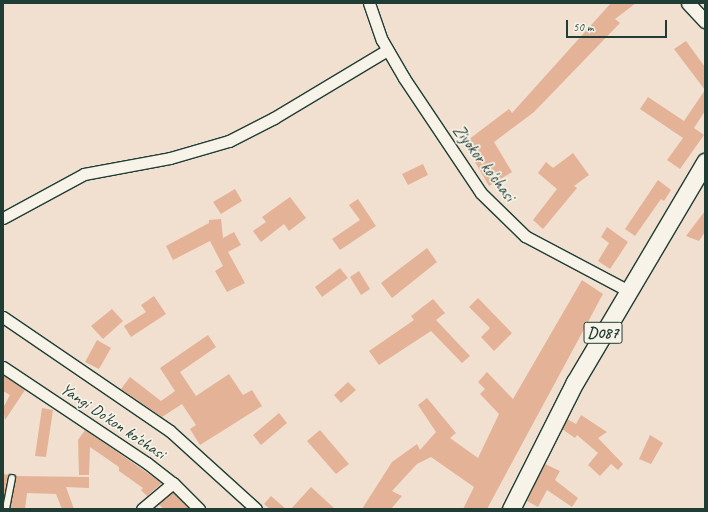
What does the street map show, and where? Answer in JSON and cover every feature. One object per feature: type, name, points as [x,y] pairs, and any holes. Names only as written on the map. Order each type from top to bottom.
[{"type":"main road","name":"D087","points":[[511,509],[575,382],[705,162]]},
{"type":"street","name":"Ziyokor ko'chasi","points":[[368,3],[388,50],[404,78],[481,193],[502,216],[525,236],[628,290]]},
{"type":"street","points":[[688,3],[705,21]]},
{"type":"street","points":[[3,218],[84,174],[170,158],[229,141],[274,118],[388,50]]},
{"type":"street","points":[[3,317],[170,432],[256,509]]},
{"type":"street","name":"Yangi Do'kon ko'chasi","points":[[3,367],[173,483],[199,509]]},
{"type":"street","points":[[142,509],[173,483]]},
{"type":"lane","points":[[6,509],[12,479]]},
{"type":"building","points":[[611,3],[636,3],[615,19],[620,23],[534,112],[494,142],[512,172],[489,186],[475,162],[477,161],[464,143],[509,109],[512,113]]},
{"type":"building","points":[[686,41],[705,67],[705,90],[674,49]]},
{"type":"building","points":[[705,90],[705,111],[694,128],[704,135],[680,169],[667,160],[683,138],[640,109],[648,97],[684,121]]},
{"type":"building","points":[[573,153],[589,175],[574,186],[577,188],[543,229],[533,220],[557,189],[538,173],[546,162],[553,168]]},
{"type":"building","points":[[423,164],[428,175],[408,185],[402,174]]},
{"type":"building","points":[[658,180],[671,190],[664,201],[661,199],[635,236],[625,229]]},
{"type":"building","points":[[235,189],[242,201],[221,214],[213,202]]},
{"type":"building","points":[[290,197],[306,218],[289,231],[284,224],[261,242],[253,231],[266,222],[262,217]]},
{"type":"building","points":[[358,199],[376,226],[340,250],[332,239],[360,220],[349,205]]},
{"type":"building","points":[[705,211],[705,232],[699,241],[686,236]]},
{"type":"building","points":[[221,219],[223,238],[234,232],[241,245],[228,252],[245,283],[227,292],[215,271],[223,266],[210,241],[173,260],[166,246],[209,223],[209,220]]},
{"type":"building","points":[[607,227],[628,242],[610,269],[598,261],[609,243],[601,237]]},
{"type":"building","points":[[427,248],[437,262],[392,298],[381,283]]},
{"type":"building","points":[[340,268],[348,278],[322,297],[315,287]]},
{"type":"building","points":[[359,271],[370,289],[361,295],[350,277]]},
{"type":"building","points":[[582,280],[603,294],[487,509],[463,509],[474,487],[431,457],[417,464],[392,491],[402,496],[391,509],[362,509],[392,462],[417,444],[420,450],[436,432],[418,405],[427,398],[456,433],[450,438],[478,458],[499,414],[480,394],[485,389],[478,382],[487,372],[513,399]]},
{"type":"building","points":[[154,296],[166,314],[131,337],[124,326],[146,312],[141,305]]},
{"type":"building","points":[[478,298],[512,333],[494,351],[481,337],[490,328],[469,307]]},
{"type":"building","points":[[433,299],[445,313],[436,320],[470,356],[462,363],[431,331],[379,365],[369,351],[414,320],[411,316]]},
{"type":"building","points":[[112,309],[123,321],[103,339],[91,326]]},
{"type":"building","points":[[208,335],[216,347],[180,372],[196,396],[229,374],[243,395],[252,390],[262,406],[200,445],[190,429],[196,425],[182,404],[162,417],[121,389],[130,377],[161,401],[175,391],[160,368]]},
{"type":"building","points":[[97,340],[111,348],[99,369],[85,362]]},
{"type":"building","points":[[3,375],[25,390],[5,420],[3,408],[10,395],[3,391]]},
{"type":"building","points":[[348,382],[356,390],[341,403],[334,395]]},
{"type":"building","points":[[42,408],[53,410],[46,457],[35,456]]},
{"type":"building","points":[[279,413],[287,423],[261,445],[253,435]]},
{"type":"building","points":[[581,415],[607,432],[598,438],[623,464],[618,470],[611,464],[600,476],[588,465],[598,453],[577,435],[575,438],[562,429],[567,419],[576,424]]},
{"type":"building","points":[[85,430],[162,483],[147,496],[141,490],[143,488],[119,471],[119,467],[90,447],[89,475],[79,475],[78,440]]},
{"type":"building","points":[[320,430],[349,464],[336,474],[307,441]]},
{"type":"building","points":[[650,435],[663,443],[651,464],[639,459]]},
{"type":"building","points":[[545,464],[560,471],[555,480],[578,498],[572,507],[547,490],[538,507],[527,501]]},
{"type":"building","points":[[3,474],[10,475],[3,502]]},
{"type":"building","points":[[15,476],[89,477],[89,488],[66,487],[74,509],[62,509],[56,494],[27,493],[25,509],[10,509]]},
{"type":"building","points":[[311,487],[335,509],[291,509]]},
{"type":"building","points":[[173,492],[189,509],[164,509],[158,504]]},
{"type":"building","points":[[271,496],[286,509],[270,509],[264,504]]}]
